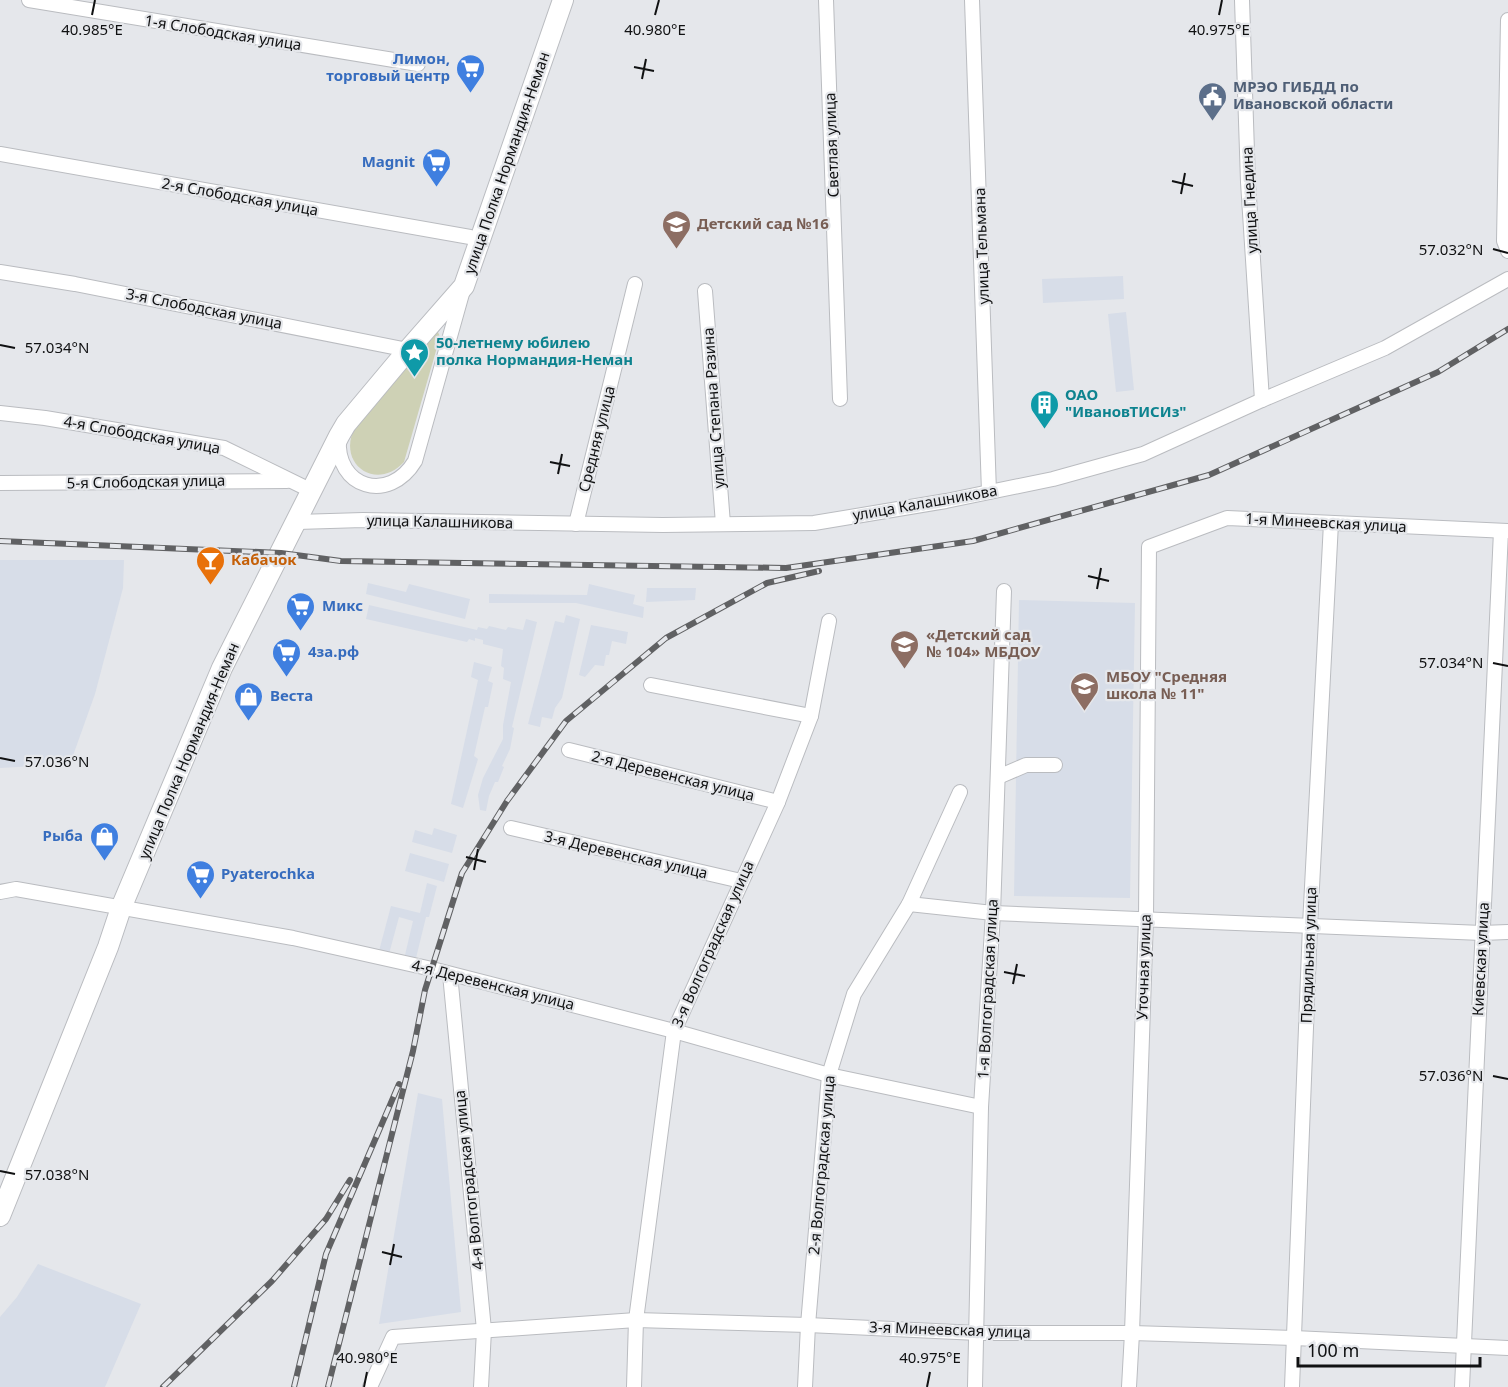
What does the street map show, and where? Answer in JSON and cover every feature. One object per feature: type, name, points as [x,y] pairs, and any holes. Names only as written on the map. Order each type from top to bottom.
[{"type":"street","name":"1-я Слободская улица","points":[[29,0],[418,64]]},
{"type":"street","name":"улица Полка Нормандия-Неман","points":[[0,1216],[108,947],[121,908],[222,668],[346,424],[465,286],[475,238],[551,0]]},
{"type":"street","name":"улица Полка Нормандия-Неман","points":[[436,318],[450,298],[475,238],[563,0]]},
{"type":"street","name":"Светлая улица","points":[[826,0],[840,399]]},
{"type":"street","name":"улица Тельмана","points":[[972,0],[990,492]]},
{"type":"street","name":"улица Гнедина","points":[[1242,0],[1248,182],[1262,400]]},
{"type":"street","points":[[1508,20],[1504,241],[1508,251]]},
{"type":"street","name":"2-я Слободская улица","points":[[0,154],[475,238]]},
{"type":"street","name":"3-я Слободская улица","points":[[0,272],[75,284],[408,350]]},
{"type":"street","name":"улица Калашникова","points":[[297,522],[363,520],[576,524],[814,523],[990,492],[1053,479],[1143,454],[1385,348],[1508,279]]},
{"type":"street","name":"Средняя улица","points":[[576,524],[635,284]]},
{"type":"street","points":[[339,436],[338,450],[341,463],[348,474],[359,482],[372,486],[385,486],[398,481],[408,472],[415,461],[465,286]]},
{"type":"street","name":"улица Степана Разина","points":[[705,291],[723,524]]},
{"type":"street","name":"4-я Слободская улица","points":[[0,413],[224,448],[312,491]]},
{"type":"street","name":"5-я Слободская улица","points":[[0,483],[292,481]]},
{"type":"street","name":"1-я Минеевская улица","points":[[1149,547],[1227,518],[1504,531]]},
{"type":"street","name":"Прядильная улица","points":[[1292,1387],[1310,925],[1331,523]]},
{"type":"street","name":"Киевская улица","points":[[1462,1387],[1482,933],[1504,531]]},
{"type":"street","name":"Уточная улица","points":[[1129,1387],[1146,918],[1149,547]]},
{"type":"street","name":"1-я Волгоградская улица","points":[[975,1387],[978,1333],[981,1107],[993,913],[1004,591]]},
{"type":"street","name":"3-я Волгоградская улица","points":[[634,1387],[636,1320],[674,1031],[778,802],[811,716],[829,621]]},
{"type":"street","points":[[651,685],[811,716]]},
{"type":"street","name":"2-я Деревенская улица","points":[[569,750],[778,802]]},
{"type":"street","points":[[998,777],[1026,765],[1055,765]]},
{"type":"street","name":"2-я Волгоградская улица","points":[[805,1387],[829,1075],[854,994],[909,904],[960,792]]},
{"type":"street","name":"3-я Деревенская улица","points":[[511,828],[741,881]]},
{"type":"street","name":"4-я Деревенская улица","points":[[0,892],[16,889],[293,938],[450,974],[674,1031],[829,1075],[981,1107]]},
{"type":"street","points":[[909,904],[993,913],[1482,933],[1508,932]]},
{"type":"street","name":"4-я Волгоградская улица","points":[[450,974],[484,1330],[481,1387]]},
{"type":"street","points":[[0,1195],[17,1176]]},
{"type":"street","name":"3-я Минеевская улица","points":[[370,1387],[393,1337],[636,1320],[978,1333],[1132,1333],[1294,1338],[1508,1348]]},
{"type":"shaded area","points":[[1123,276],[1124,299],[1043,303],[1042,279]]},
{"type":"shaded area","name":"ОАО \"ИвановТИСИз\"","points":[[1126,312],[1134,390],[1116,392],[1108,314]]},
{"type":"shaded area","points":[[0,560],[124,560],[123,588],[95,694],[70,764],[0,768]]},
{"type":"shaded area","points":[[368,583],[406,592],[409,584],[470,599],[465,619],[366,594]]},
{"type":"shaded area","points":[[589,584],[635,595],[633,604],[644,607],[643,618],[576,603],[489,603],[489,594],[587,595]]},
{"type":"shaded area","points":[[647,588],[696,588],[695,600],[646,602]]},
{"type":"shaded area","points":[[1019,600],[1135,603],[1130,898],[1014,896]]},
{"type":"shaded area","points":[[369,605],[477,630],[478,627],[487,629],[489,626],[506,630],[508,627],[523,630],[526,619],[537,622],[512,727],[514,728],[510,749],[498,782],[495,782],[489,796],[486,811],[480,810],[478,795],[483,778],[503,739],[503,725],[511,682],[503,679],[504,668],[501,666],[503,649],[483,644],[483,640],[475,638],[475,641],[469,639],[467,642],[366,619]]},
{"type":"shaded area","points":[[566,615],[580,619],[562,698],[555,708],[552,719],[542,717],[540,727],[528,724],[555,621],[564,623]]},
{"type":"shaded area","points":[[591,625],[628,632],[626,644],[612,641],[604,666],[595,665],[585,677],[579,675]]},
{"type":"shaded area","points":[[474,662],[492,667],[488,681],[493,683],[474,756],[478,759],[463,808],[451,804],[478,680],[471,677]]},
{"type":"shaded area","points":[[434,828],[457,835],[452,853],[412,842],[415,830],[432,835]]},
{"type":"shaded area","points":[[410,853],[449,864],[444,882],[405,871]]},
{"type":"shaded area","points":[[427,883],[437,886],[429,917],[426,917],[416,958],[405,955],[413,921],[399,917],[389,954],[379,951],[391,906],[420,913]]},
{"type":"shaded area","points":[[418,1093],[442,1099],[461,1312],[379,1324]]},
{"type":"shaded area","points":[[38,1264],[141,1304],[105,1387],[0,1387],[0,1317],[17,1297]]},
{"type":"green space","points":[[438,332],[440,337],[404,462],[393,471],[382,474],[371,474],[362,470],[355,462],[351,452],[351,440],[355,427],[433,333]]},
{"type":"railway","points":[[0,541],[281,553],[341,561],[786,568],[973,541],[1209,475],[1438,372],[1508,329]]},
{"type":"railway","points":[[328,1387],[413,1051],[425,990],[462,873],[507,801],[566,721],[666,638],[767,583],[819,571]]},
{"type":"railway","points":[[294,1387],[326,1254],[399,1084]]},
{"type":"railway","points":[[163,1387],[272,1281],[326,1219],[350,1180]]},
{"type":"place","name":"Лимон, торговый центр","points":[[471,94]]},
{"type":"place","name":"МРЭО ГИБДД по Ивановской области","points":[[1212,122]]},
{"type":"place","name":"Magnit","points":[[436,188]]},
{"type":"place","name":"Детский сад №16","points":[[676,250]]},
{"type":"place","name":"50-летнему юбилею полка Нормандия-Неман","points":[[415,378]]},
{"type":"place","name":"ОАО \"ИвановТИСИз\"","points":[[1044,430]]},
{"type":"place","name":"Кабачок","points":[[210,586]]},
{"type":"place","name":"Микс","points":[[301,632]]},
{"type":"place","name":"«Детский сад № 104» МБДОУ","points":[[905,670]]},
{"type":"place","name":"4за.рф","points":[[287,678]]},
{"type":"place","name":"МБОУ \"Средняя школа № 11\"","points":[[1085,712]]},
{"type":"place","name":"Веста","points":[[249,722]]},
{"type":"place","name":"Рыба","points":[[104,862]]},
{"type":"place","name":"Pyaterochka","points":[[200,900]]}]
